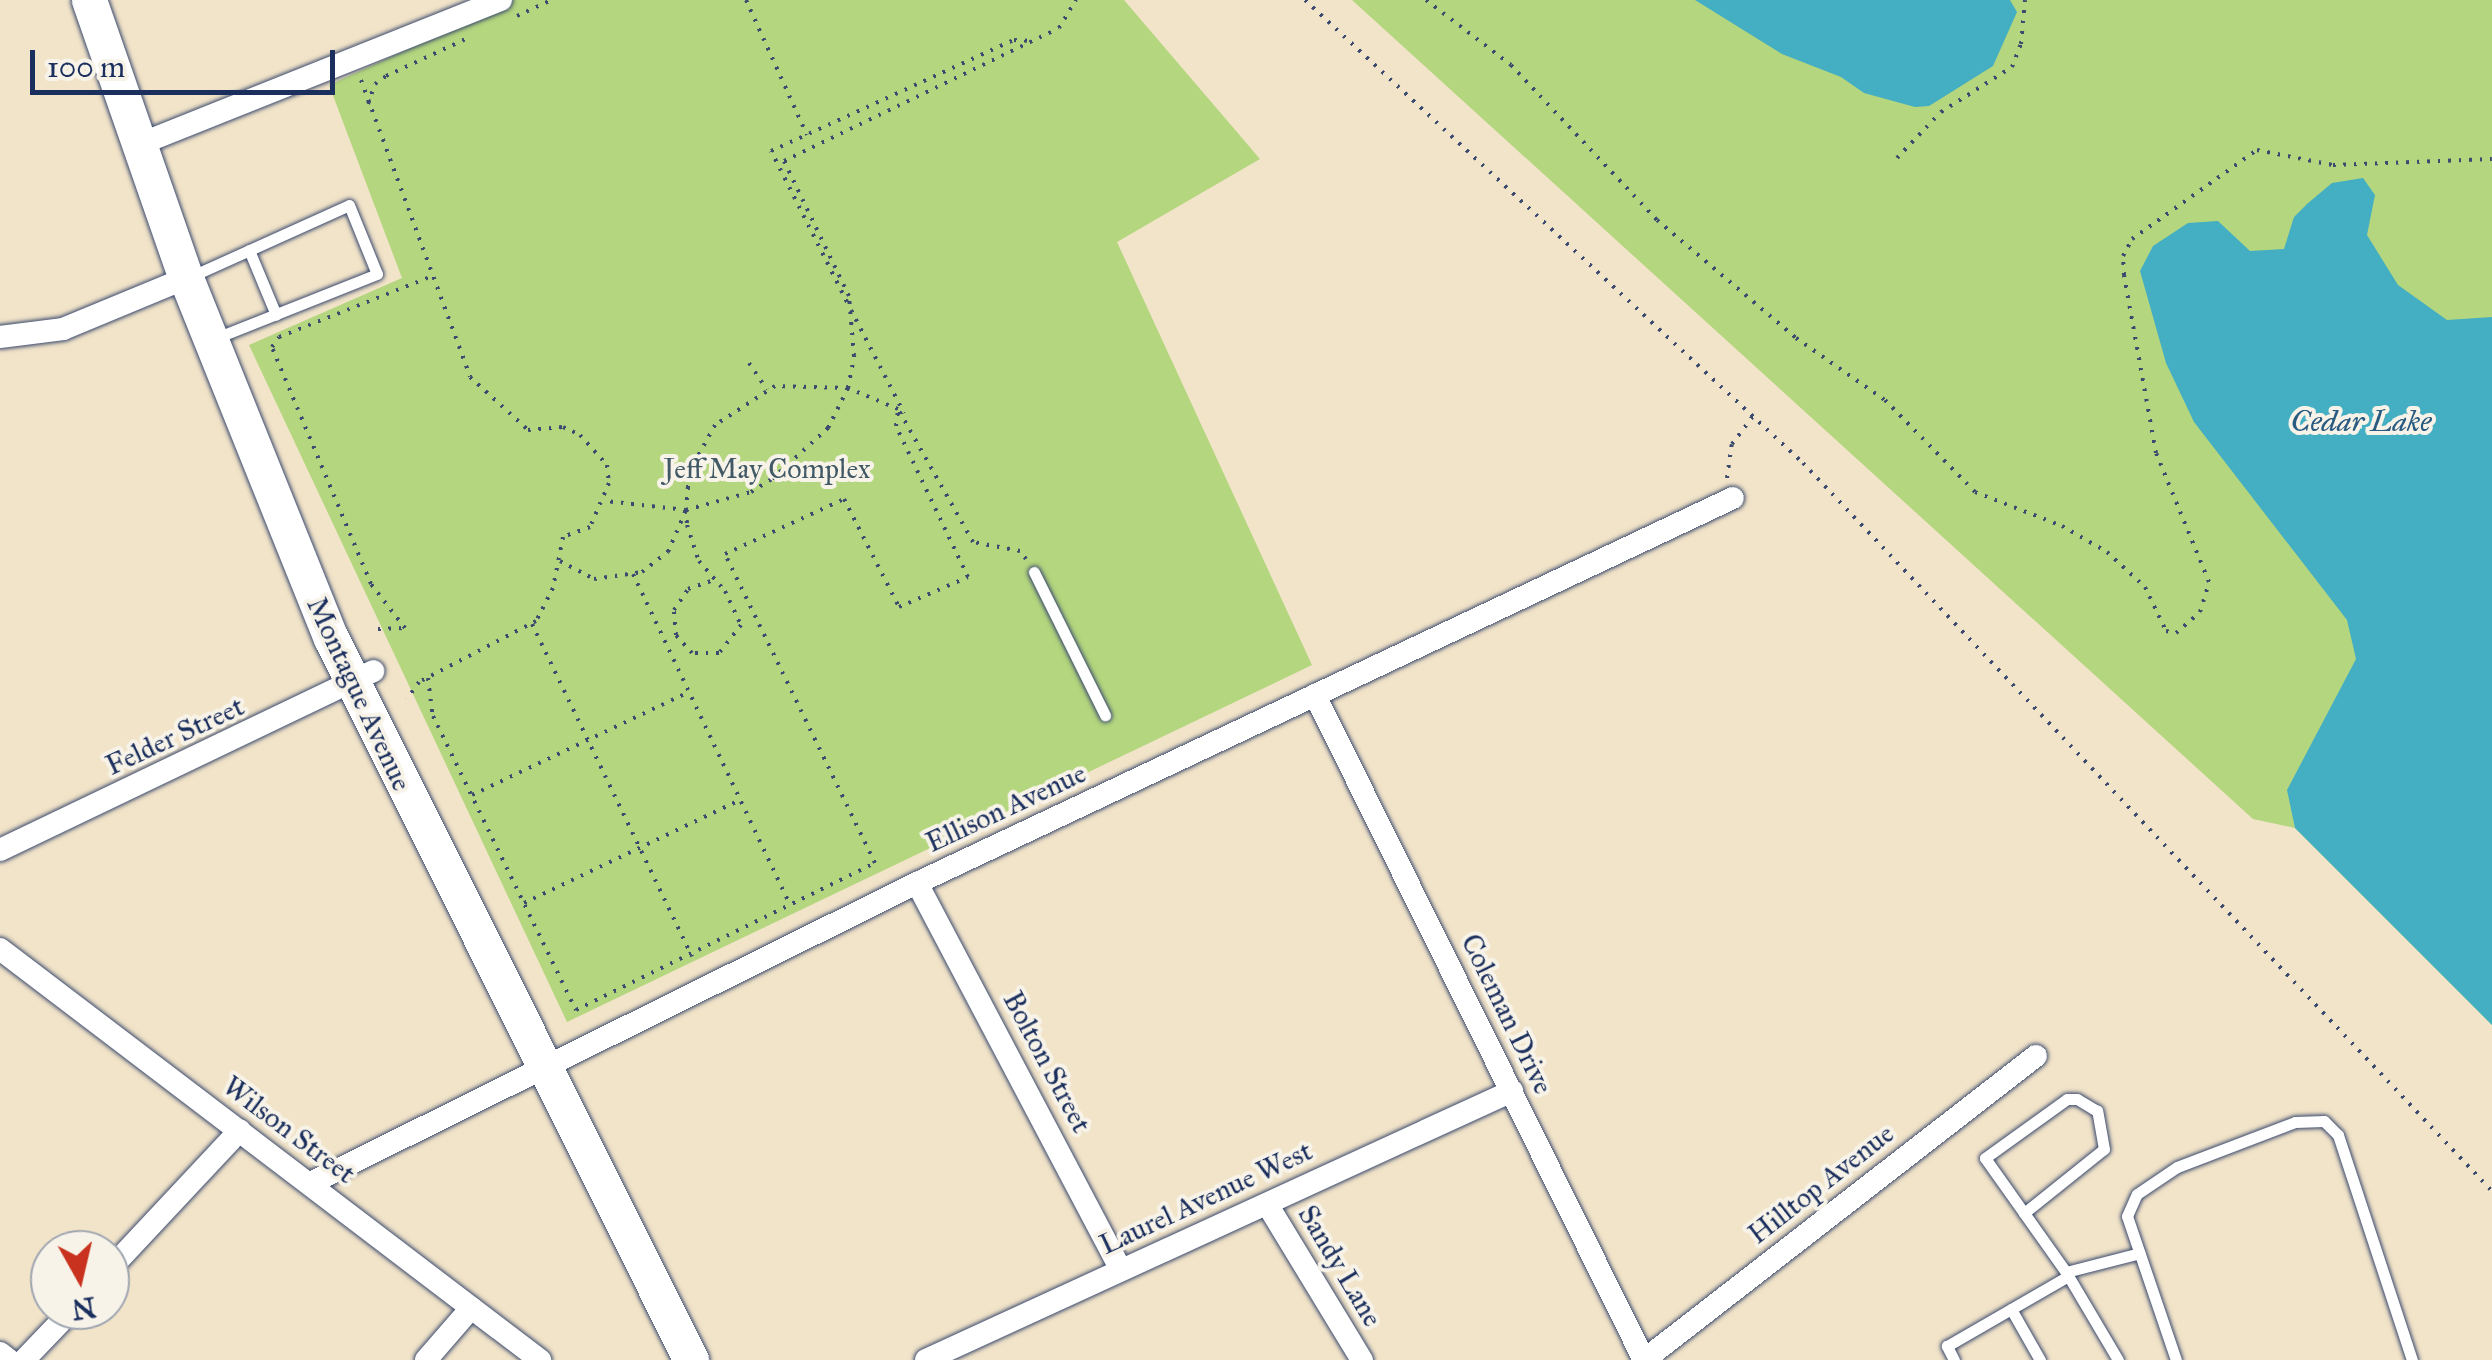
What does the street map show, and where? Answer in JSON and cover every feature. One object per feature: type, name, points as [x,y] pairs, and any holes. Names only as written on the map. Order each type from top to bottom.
[{"type":"main road","name":"Montague Avenue","points":[[90,0],[210,341],[543,1069],[690,1360]]},
{"type":"street","points":[[138,145],[508,8]]},
{"type":"street","points":[[0,336],[63,329],[186,278]]},
{"type":"street","name":"Ellison Avenue","points":[[311,1183],[918,883],[1732,498]]},
{"type":"street","name":"Felder Street","points":[[0,850],[362,676]]},
{"type":"street","name":"Coleman Drive","points":[[1315,696],[1644,1360]]},
{"type":"street","name":"Bolton Street","points":[[918,883],[1121,1270]]},
{"type":"street","name":"Wilson Street","points":[[0,950],[540,1360]]},
{"type":"street","name":"Hilltop Avenue","points":[[1644,1360],[2036,1056]]},
{"type":"street","name":"Laurel Avenue West","points":[[926,1360],[1512,1091]]},
{"type":"street","points":[[130,1248],[240,1130]]},
{"type":"street","name":"Sandy Lane","points":[[1267,1204],[1362,1360]]},
{"type":"street","points":[[426,1360],[471,1308]]},
{"type":"street","points":[[24,1360],[53,1330]]},
{"type":"street","points":[[0,1353],[10,1360]]},
{"type":"lane","points":[[186,278],[349,205],[377,274],[210,341]]},
{"type":"lane","points":[[249,250],[276,315]]},
{"type":"lane","points":[[1034,572],[1104,715]]},
{"type":"lane","points":[[2024,1214],[2104,1149],[2097,1111],[2067,1099],[1984,1158],[2024,1214],[2067,1274],[2118,1360]]},
{"type":"lane","points":[[2176,1360],[2128,1216],[2137,1194],[2177,1168],[2295,1122],[2324,1121],[2338,1135],[2412,1360]]},
{"type":"lane","points":[[1954,1360],[1947,1346],[2067,1274],[2140,1253]]},
{"type":"lane","points":[[2010,1309],[2040,1360]]},
{"type":"path","points":[[508,8],[551,0]]},
{"type":"path","points":[[746,0],[807,135]]},
{"type":"path","points":[[606,501],[686,510],[751,492],[772,480],[828,428],[848,388],[854,356],[848,304],[784,161],[1034,41],[1065,23],[1076,0]]},
{"type":"path","points":[[1305,0],[1753,416],[2492,1191]]},
{"type":"path","points":[[1426,0],[1511,64],[1657,220],[1796,338],[1885,400],[1975,492],[2107,552],[2144,587],[2166,630],[2176,633],[2200,612],[2209,582],[2156,452],[2124,275],[2123,256],[2132,239],[2257,150],[2333,165],[2492,159]]},
{"type":"path","points":[[1896,158],[1941,112],[2012,66],[2022,44],[2025,0]]},
{"type":"path","points":[[368,104],[375,84],[386,76],[480,33]]},
{"type":"path","points":[[1034,41],[1014,40],[771,151],[973,542],[1020,551],[1034,572]]},
{"type":"path","points":[[367,70],[360,85],[479,390],[528,430],[563,427],[596,448],[607,466],[606,501],[590,527],[562,537],[560,561],[547,604],[532,624],[428,678],[407,700]]},
{"type":"path","points":[[378,629],[405,628],[371,584],[272,347],[279,337],[432,276]]},
{"type":"path","points":[[748,363],[767,390]]},
{"type":"path","points":[[560,561],[594,578],[634,574],[668,552],[686,510],[693,465],[715,425],[767,390],[812,382],[848,388],[898,409],[910,426]]},
{"type":"path","points":[[428,678],[433,716],[576,1010],[692,957],[874,863],[725,554],[844,498],[898,607],[968,577],[896,426],[898,409]]},
{"type":"path","points":[[1732,498],[1729,458],[1753,416]]},
{"type":"path","points":[[686,510],[691,542],[711,581],[726,591],[741,625],[719,653],[692,653],[676,635],[674,610],[688,588],[711,581]]},
{"type":"path","points":[[634,574],[790,906]]},
{"type":"path","points":[[532,624],[692,957]]},
{"type":"path","points":[[472,795],[690,692]]},
{"type":"path","points":[[524,903],[740,800]]},
{"type":"green space","name":"Jeff May Complex","points":[[502,0],[1124,0],[1260,159],[1117,242],[1312,665],[567,1022],[249,345],[402,278],[329,85],[503,6]]},
{"type":"green space","points":[[1352,0],[2492,0],[2492,1025],[2295,828],[2253,819]]},
{"type":"water","points":[[1695,0],[2010,0],[2017,12],[1993,66],[1929,106],[1915,107],[1864,93],[1841,77],[1782,54]]},
{"type":"water","name":"Cedar Lake","points":[[2363,178],[2375,195],[2367,235],[2398,285],[2447,320],[2492,317],[2492,1025],[2295,828],[2287,790],[2356,659],[2347,620],[2194,422],[2166,363],[2140,271],[2153,246],[2188,223],[2218,221],[2250,251],[2284,249],[2294,217],[2307,204],[2332,183]]}]
